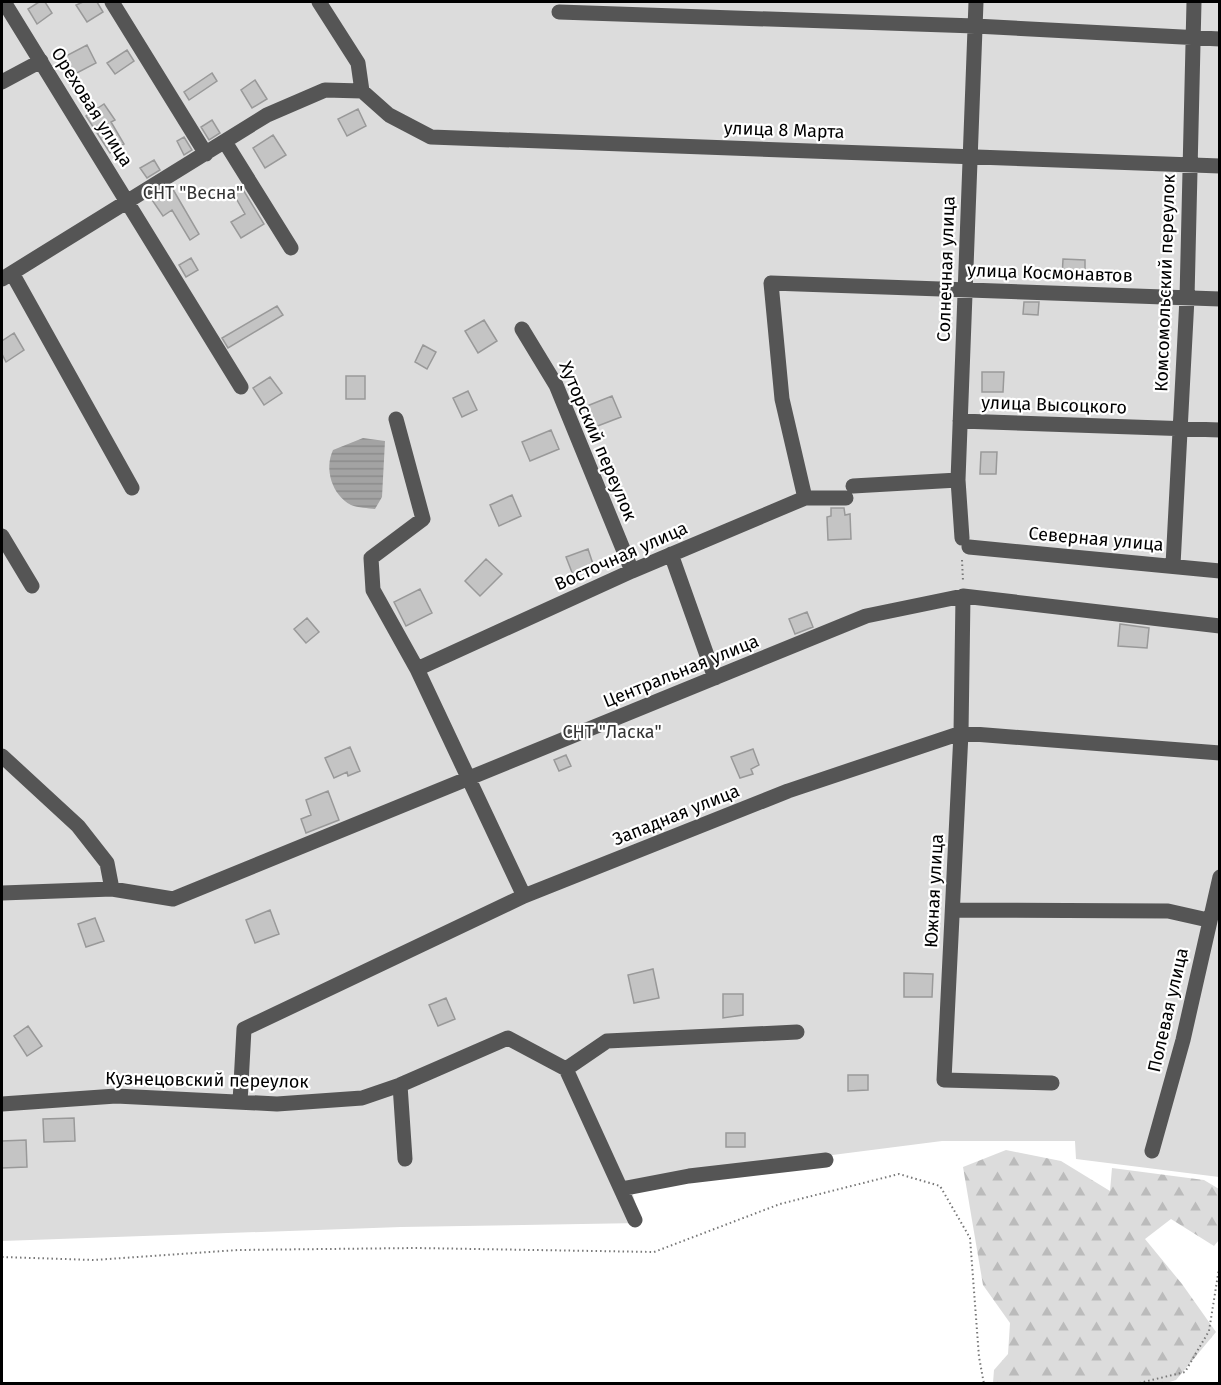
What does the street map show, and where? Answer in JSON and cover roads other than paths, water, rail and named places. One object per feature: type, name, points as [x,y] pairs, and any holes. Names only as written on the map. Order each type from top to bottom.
[{"type":"street","name":"Ореховая улица","points":[[4,2],[241,387]]},
{"type":"street","points":[[112,2],[206,154]]},
{"type":"street","points":[[132,488],[7,276],[267,115],[325,90],[362,91],[358,63],[319,2]]},
{"type":"street","name":"Солнечная улица","points":[[965,543],[958,480],[976,2]]},
{"type":"street","name":"Комсомольский переулок","points":[[1173,565],[1187,298],[1188,165],[1194,2]]},
{"type":"street","points":[[559,12],[975,26],[1220,39]]},
{"type":"street","points":[[2,82],[40,61]]},
{"type":"street","name":"улица 8 Марта","points":[[362,91],[390,115],[430,137],[1220,166]]},
{"type":"street","points":[[225,142],[291,248]]},
{"type":"street","name":"улица Космонавтов","points":[[805,498],[782,399],[771,283],[1220,299]]},
{"type":"street","name":"Хуторский переулок","points":[[522,329],[556,385],[632,571]]},
{"type":"street","points":[[396,419],[423,519],[371,558],[374,590],[417,669],[524,896]]},
{"type":"street","name":"улица Высоцкого","points":[[960,421],[1220,430]]},
{"type":"street","name":"Восточная улица","points":[[417,669],[632,571],[805,498],[958,480]]},
{"type":"street","points":[[2,536],[32,586]]},
{"type":"street","name":"Северная улица","points":[[965,543],[1220,571]]},
{"type":"street","points":[[671,554],[715,678]]},
{"type":"street","name":"Центральная улица","points":[[2,893],[112,889],[173,899],[866,616],[963,596],[1220,626]]},
{"type":"street","name":"Южная улица","points":[[963,596],[962,733],[944,1080],[1052,1083]]},
{"type":"street","name":"Западная улица","points":[[240,1102],[244,1029],[524,896],[788,791],[962,733],[1220,753]]},
{"type":"street","points":[[2,756],[78,826],[107,863],[112,889]]},
{"type":"street","name":"Полевая улица","points":[[1152,1151],[1183,1040],[1208,920],[1220,877]]},
{"type":"street","points":[[953,910],[1168,911],[1208,920]]},
{"type":"street","points":[[635,1220],[566,1069],[607,1041],[797,1032]]},
{"type":"street","name":"Кузнецовский переулок","points":[[2,1104],[117,1096],[277,1104],[362,1098],[400,1085],[508,1038],[566,1069]]},
{"type":"street","points":[[400,1085],[405,1159]]},
{"type":"street","points":[[621,1189],[689,1176],[826,1160]]},
{"type":"park label","name":"СНТ \"Весна\"","points":[[193,193]]},
{"type":"park label","name":"СНТ \"Ласка\"","points":[[612,732]]}]
